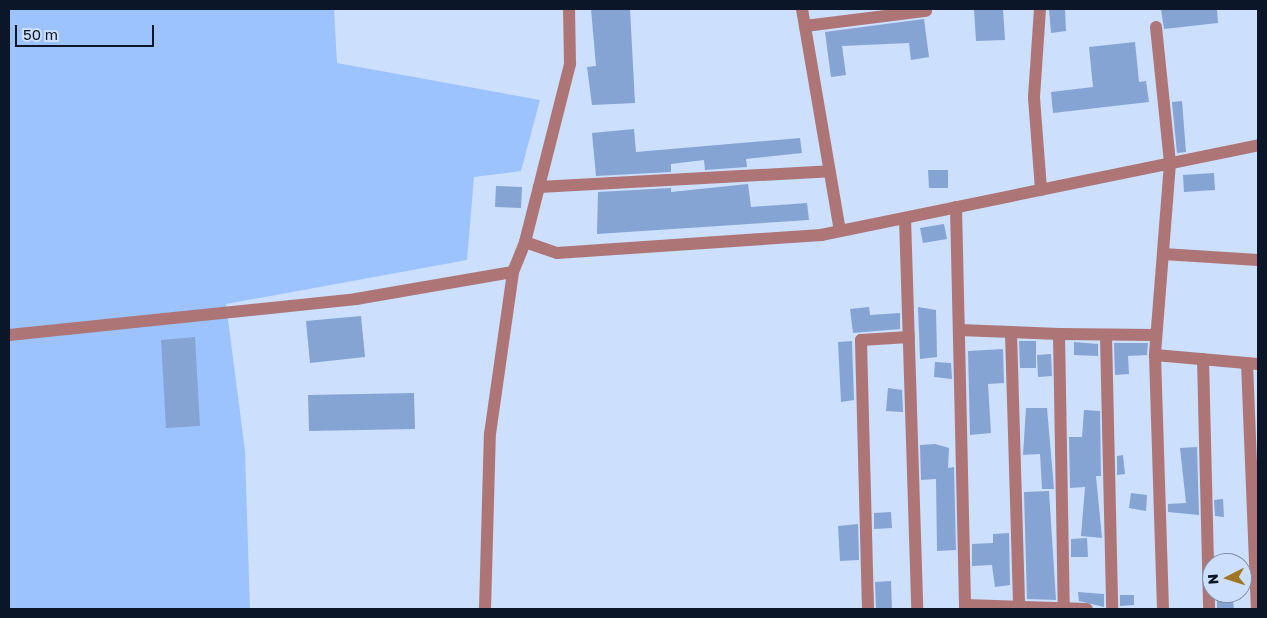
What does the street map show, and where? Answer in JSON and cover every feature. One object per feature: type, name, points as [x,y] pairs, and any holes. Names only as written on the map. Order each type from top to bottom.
[{"type":"street","points":[[485,609],[490,434],[513,272],[525,242],[570,64],[569,9]]},
{"type":"street","points":[[802,9],[840,231]]},
{"type":"street","points":[[1040,9],[1034,98],[1040,190]]},
{"type":"street","points":[[805,26],[926,11]]},
{"type":"street","points":[[1156,27],[1170,163],[1155,355],[1162,609]]},
{"type":"street","points":[[525,242],[557,253],[840,231],[1258,145]]},
{"type":"street","points":[[539,187],[830,171]]},
{"type":"street","points":[[956,207],[965,607],[1088,609]]},
{"type":"street","points":[[905,218],[916,609]]},
{"type":"street","points":[[1163,254],[1258,260]]},
{"type":"street","points":[[9,335],[356,299],[513,272]]},
{"type":"street","points":[[959,330],[1106,336],[1156,335]]},
{"type":"street","points":[[1011,333],[1019,609]]},
{"type":"street","points":[[1059,334],[1064,609]]},
{"type":"street","points":[[1106,336],[1112,609]]},
{"type":"street","points":[[868,609],[861,340],[909,337]]},
{"type":"street","points":[[1155,355],[1253,364],[1257,609]]},
{"type":"street","points":[[1203,359],[1209,609]]},
{"type":"water","points":[[9,9],[334,9],[337,63],[540,100],[521,171],[474,177],[467,260],[226,304],[245,451],[250,609],[9,609]]},
{"type":"building","points":[[591,9],[630,9],[635,103],[592,105],[587,67],[596,66]]},
{"type":"building","points":[[974,9],[1003,9],[1005,40],[976,41]]},
{"type":"building","points":[[1049,9],[1065,9],[1066,31],[1051,33]]},
{"type":"building","points":[[1161,9],[1217,9],[1218,23],[1164,29]]},
{"type":"building","points":[[924,19],[929,57],[911,60],[909,43],[842,46],[846,75],[831,77],[825,32]]},
{"type":"building","points":[[1135,42],[1139,82],[1146,81],[1149,102],[1053,113],[1051,92],[1093,87],[1089,47]]},
{"type":"building","points":[[1182,101],[1186,152],[1177,153],[1172,102]]},
{"type":"building","points":[[634,129],[636,152],[800,138],[802,153],[746,159],[747,167],[705,170],[704,160],[671,164],[671,172],[596,176],[592,133]]},
{"type":"building","points":[[928,170],[948,170],[948,188],[929,188]]},
{"type":"building","points":[[1214,173],[1215,190],[1184,192],[1183,175]]},
{"type":"building","points":[[748,184],[751,207],[807,203],[809,220],[597,234],[598,192],[671,188],[671,192]]},
{"type":"building","points":[[496,186],[522,187],[521,208],[495,207]]},
{"type":"building","points":[[944,224],[947,239],[923,243],[920,228]]},
{"type":"building","points":[[869,307],[870,315],[900,313],[900,329],[853,333],[850,309]]},
{"type":"building","points":[[918,307],[936,310],[937,357],[920,359]]},
{"type":"building","points":[[361,316],[365,357],[310,363],[306,321]]},
{"type":"building","points":[[195,337],[200,426],[166,428],[161,340]]},
{"type":"building","points":[[852,341],[854,400],[841,402],[838,342]]},
{"type":"building","points":[[1019,341],[1036,341],[1036,368],[1020,368]]},
{"type":"building","points":[[1074,342],[1098,344],[1098,356],[1074,355]]},
{"type":"building","points":[[1114,343],[1148,343],[1147,355],[1128,356],[1129,374],[1115,375]]},
{"type":"building","points":[[1003,349],[1004,383],[988,384],[991,433],[970,435],[968,351]]},
{"type":"building","points":[[1051,354],[1052,376],[1038,377],[1037,355]]},
{"type":"building","points":[[935,362],[951,363],[952,379],[934,377]]},
{"type":"building","points":[[888,388],[902,390],[903,412],[886,411]]},
{"type":"building","points":[[414,393],[415,429],[309,431],[308,395]]},
{"type":"building","points":[[1026,408],[1047,408],[1054,489],[1042,489],[1040,454],[1023,455]]},
{"type":"building","points":[[1084,410],[1100,411],[1101,476],[1096,476],[1102,538],[1081,536],[1085,487],[1070,488],[1069,437],[1082,437]]},
{"type":"building","points":[[935,444],[949,448],[948,468],[954,467],[956,550],[937,551],[936,479],[921,480],[920,445]]},
{"type":"building","points":[[1197,447],[1199,515],[1168,512],[1168,504],[1186,503],[1180,448]]},
{"type":"building","points":[[1123,455],[1125,474],[1117,475],[1117,456]]},
{"type":"building","points":[[1049,491],[1056,600],[1027,599],[1024,492]]},
{"type":"building","points":[[1131,493],[1147,495],[1146,511],[1129,508]]},
{"type":"building","points":[[1223,499],[1224,517],[1215,516],[1214,500]]},
{"type":"building","points":[[891,512],[892,528],[874,529],[874,513]]},
{"type":"building","points":[[858,524],[859,560],[840,561],[838,526]]},
{"type":"building","points":[[1009,533],[1010,585],[995,587],[992,565],[972,566],[972,544],[993,543],[993,534]]},
{"type":"building","points":[[1087,538],[1088,557],[1071,557],[1071,539]]},
{"type":"building","points":[[891,581],[892,609],[876,609],[875,582]]},
{"type":"building","points":[[1078,592],[1104,594],[1104,607],[1079,601]]},
{"type":"building","points":[[1120,595],[1134,595],[1134,605],[1120,606]]},
{"type":"building","points":[[1217,603],[1233,603],[1234,609],[1217,609]]}]
